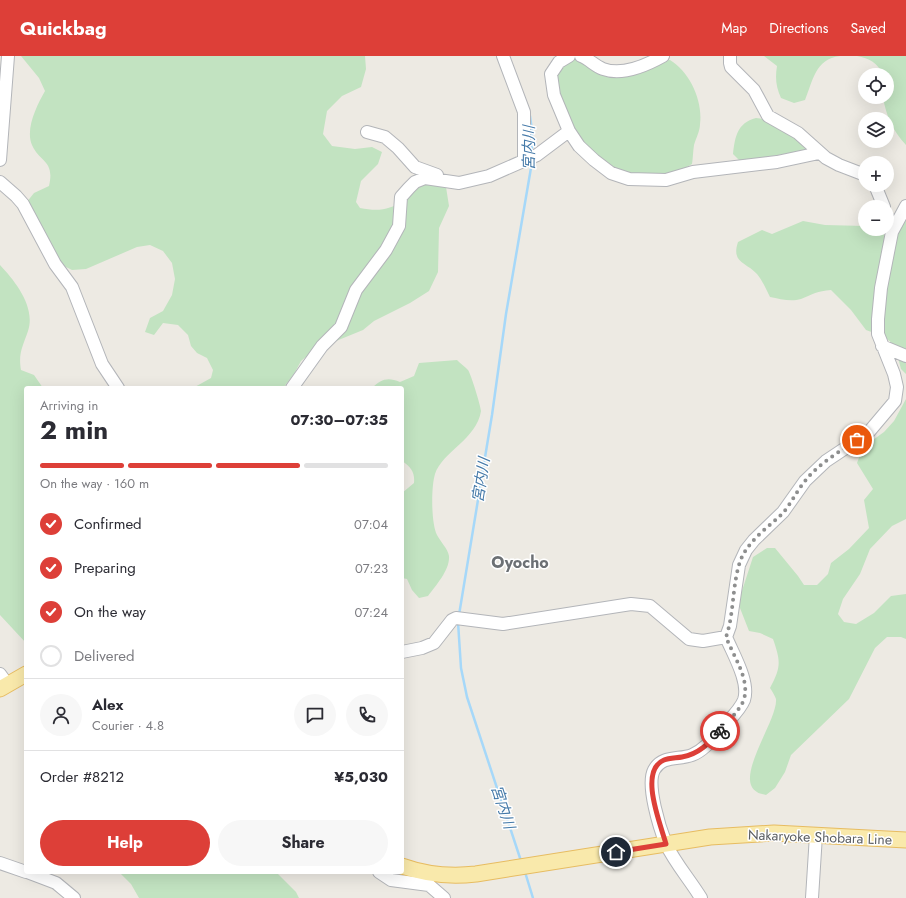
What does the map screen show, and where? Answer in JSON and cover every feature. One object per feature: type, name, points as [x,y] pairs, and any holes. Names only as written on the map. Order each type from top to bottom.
[{"type":"main road","points":[[3,683],[24,675]]},
{"type":"main road","name":"Nakaryoke Shobara Line","points":[[404,867],[424,873],[455,876],[710,837],[744,834],[816,834],[906,840]]},
{"type":"street","points":[[0,160],[8,56]]},
{"type":"street","points":[[504,56],[524,112],[528,159]]},
{"type":"street","points":[[570,56],[559,62],[551,74],[551,84],[554,96],[569,131],[579,146],[611,173],[629,179],[645,181],[666,180],[693,172],[777,162],[819,153]]},
{"type":"street","points":[[581,56],[603,69],[614,71],[648,64],[663,56]]},
{"type":"street","points":[[730,56],[730,63],[732,67],[754,90],[768,116],[809,141],[819,153],[839,165],[858,172]]},
{"type":"street","points":[[293,386],[322,346],[341,327],[356,290],[386,250],[399,226],[401,197],[409,188],[421,179],[434,178],[448,183],[459,183],[473,180],[528,159],[569,131]]},
{"type":"street","points":[[367,132],[385,137],[398,148],[415,167],[435,174],[442,180]]},
{"type":"street","points":[[0,182],[23,204],[55,264],[72,287],[102,364],[117,386]]},
{"type":"street","points":[[894,228],[906,206]]},
{"type":"street","points":[[701,898],[666,844],[654,803],[651,780],[654,771],[664,760],[692,755],[701,750],[717,734],[740,707],[744,700],[744,679],[726,637],[730,626],[739,565],[746,550],[754,540],[783,512],[805,481],[826,462],[868,433],[895,401],[897,388],[894,374],[878,334],[881,288],[891,236]]},
{"type":"street","points":[[882,346],[906,356]]},
{"type":"street","points":[[404,652],[422,648],[434,643],[452,620],[459,618],[503,624],[631,604],[650,606],[689,639],[703,641],[726,637]]},
{"type":"street","points":[[812,898],[816,834]]},
{"type":"street","points":[[0,863],[24,871]]},
{"type":"street","points":[[381,874],[391,880],[429,886],[444,898]]},
{"type":"street","points":[[48,875],[74,898]]},
{"type":"green space","points":[[21,56],[365,56],[366,69],[361,87],[342,96],[327,111],[323,134],[332,146],[355,149],[372,147],[382,152],[378,164],[361,181],[356,202],[360,208],[381,210],[389,208],[403,200],[425,180],[446,187],[449,206],[439,228],[438,272],[429,291],[410,303],[374,321],[363,330],[314,350],[301,361],[294,374],[285,386],[197,386],[211,378],[213,370],[207,358],[197,353],[191,346],[188,335],[178,325],[163,323],[154,335],[145,332],[150,318],[163,311],[172,295],[175,279],[172,263],[163,251],[150,245],[137,247],[86,269],[72,270],[60,264],[26,203],[34,193],[49,186],[50,178],[50,171],[46,162],[35,151],[30,139],[33,117],[45,91],[39,78]]},
{"type":"green space","points":[[764,56],[840,56],[825,61],[820,66],[816,72],[805,100],[794,103],[781,98],[776,82],[777,66]]},
{"type":"green space","points":[[857,56],[906,56],[906,145],[894,129],[894,112],[886,112],[884,104],[894,104],[894,68],[880,68],[876,64],[865,58]]},
{"type":"green space","points":[[573,59],[581,59],[595,68],[670,60],[677,65],[684,72],[694,88],[699,106],[700,127],[694,145],[692,164],[678,172],[664,177],[633,176],[603,164],[591,153],[571,127],[555,83],[559,65]]},
{"type":"green space","points":[[756,118],[763,119],[783,128],[806,147],[806,150],[741,162],[733,154],[736,136],[745,123]]},
{"type":"green space","points":[[906,216],[906,374],[901,369],[895,346],[885,337],[866,330],[851,310],[831,290],[812,294],[797,300],[786,300],[770,297],[757,274],[741,261],[736,254],[738,242],[762,230],[772,234],[803,221],[825,225],[858,226],[858,236],[884,236],[886,239],[895,239]]},
{"type":"green space","points":[[0,265],[23,295],[29,313],[30,322],[21,354],[21,370],[34,375],[42,386],[24,386],[24,641],[0,615]]},
{"type":"green space","points":[[457,360],[468,370],[476,390],[481,411],[473,430],[445,459],[435,474],[432,496],[435,529],[437,535],[446,548],[449,561],[442,577],[428,596],[419,598],[412,590],[407,579],[404,578],[404,491],[414,483],[414,476],[412,470],[404,462],[404,386],[374,386],[388,379],[400,382],[414,376],[419,363]]},
{"type":"green space","points":[[906,399],[906,519],[892,526],[870,549],[860,574],[843,599],[838,614],[844,622],[856,624],[874,613],[891,596],[906,594],[906,639],[901,637],[887,637],[875,648],[849,699],[791,755],[785,772],[775,788],[766,795],[759,793],[751,785],[750,775],[758,748],[775,708],[776,699],[770,688],[779,664],[773,639],[760,633],[749,631],[738,603],[753,557],[767,548],[775,548],[804,585],[817,585],[828,574],[831,563],[849,549],[869,528],[864,500],[873,489],[857,463],[863,447],[884,432],[894,421]]},
{"type":"green space","points":[[121,874],[278,874],[296,892],[299,898],[139,898],[131,884]]},
{"type":"waterway","name":"宮内川","points":[[530,116],[532,153]]},
{"type":"waterway","name":"宮内川","points":[[459,615],[492,415],[506,314],[532,162]]},
{"type":"waterway","name":"宮内川","points":[[458,622],[461,668],[467,697],[521,861]]},
{"type":"waterway","name":"宮内川","points":[[525,872],[533,898]]},
{"type":"way so far","points":[[720,731],[744,700],[744,679],[726,637],[730,626],[739,565],[746,550],[754,540],[783,512],[805,481],[826,462],[857,440]]},
{"type":"district","name":"Oyocho","points":[[520,562]]},
{"type":"route","points":[[616,852],[666,844],[654,803],[651,780],[654,771],[664,760],[692,755],[701,750],[720,731]]}]
